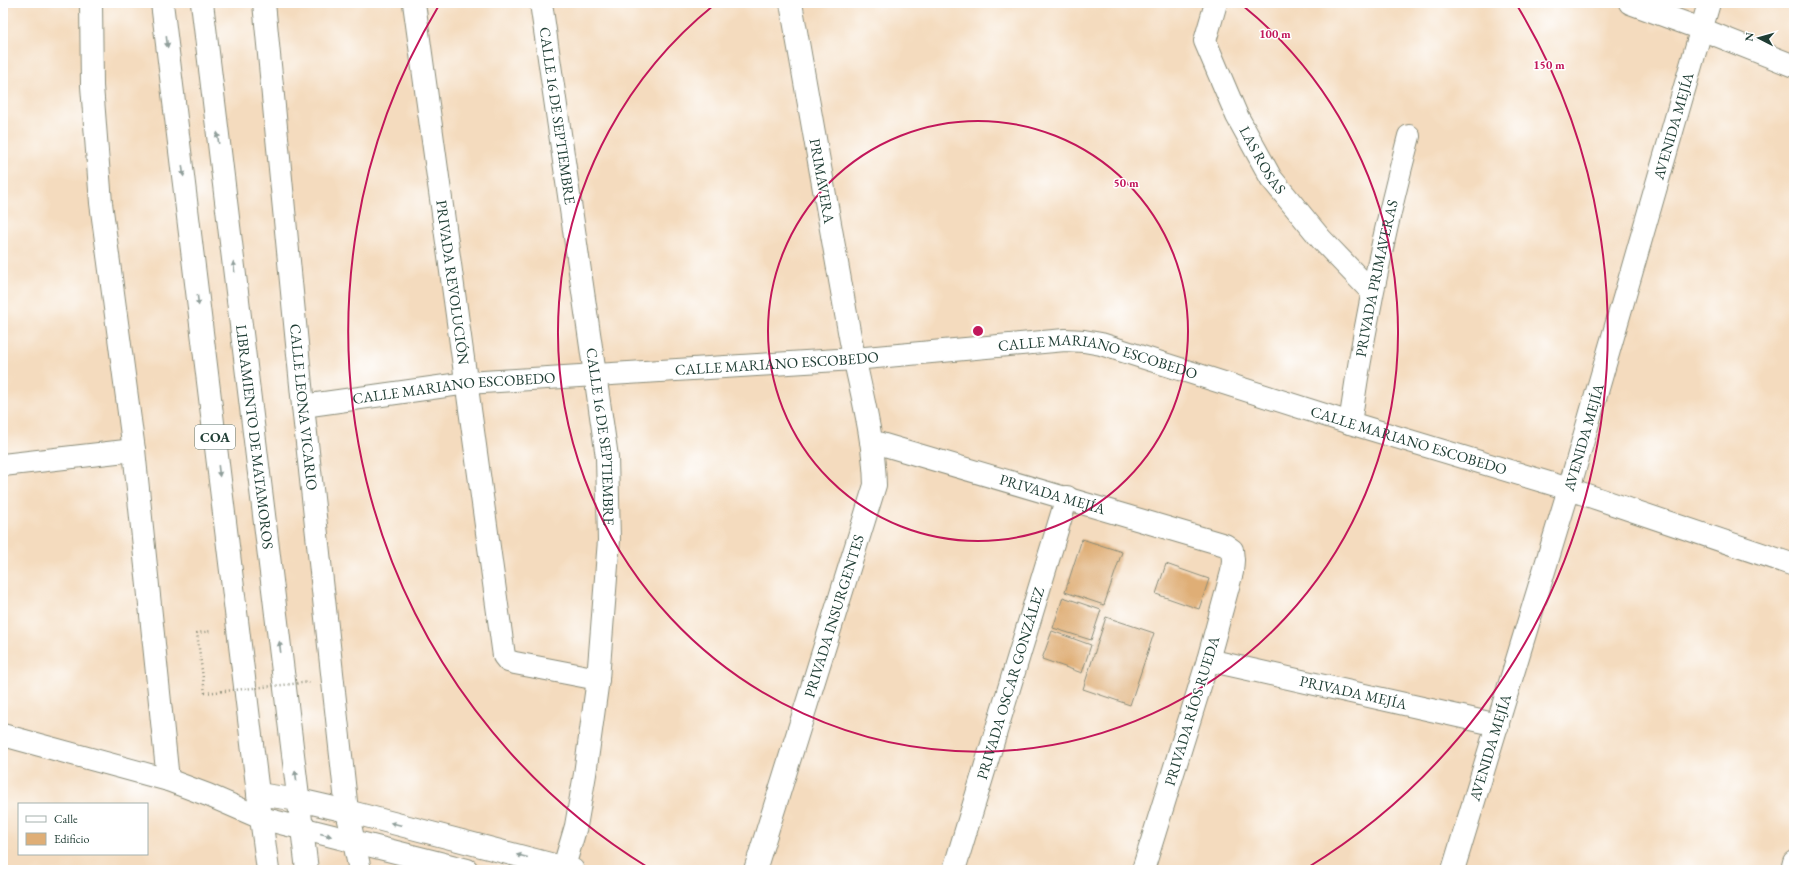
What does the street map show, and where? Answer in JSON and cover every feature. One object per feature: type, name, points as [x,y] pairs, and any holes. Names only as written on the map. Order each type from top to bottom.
[{"type":"main road","points":[[91,3],[92,86],[101,203],[134,450],[168,780]]},
{"type":"main road","name":"COA","points":[[162,3],[268,870]]},
{"type":"main road","name":"LIBRAMIENTO DE MATAMOROS","points":[[202,3],[307,870]]},
{"type":"main road","name":"CALLE LEONA VICARIO","points":[[264,3],[302,406],[348,811],[353,842],[360,870]]},
{"type":"main road","name":"PRIVADA REVOLUCIÓN","points":[[414,3],[504,656],[508,661],[515,663],[598,679]]},
{"type":"main road","name":"CALLE 16 DE SEPTIEMBRE","points":[[542,3],[607,457],[609,540],[598,679],[578,811],[567,869]]},
{"type":"main road","name":"PRIMAVERA","points":[[791,3],[854,359]]},
{"type":"main road","name":"LAS ROSAS","points":[[1216,3],[1205,41],[1241,123],[1271,178],[1321,239],[1372,292]]},
{"type":"main road","points":[[1630,3],[1794,66]]},
{"type":"main road","name":"AVENIDA MEJÍA","points":[[1453,870],[1569,489],[1709,3]]},
{"type":"main road","name":"PRIVADA PRIMAVERAS","points":[[1350,423],[1372,292],[1408,136]]},
{"type":"main road","name":"CALLE MARIANO ESCOBEDO","points":[[302,406],[467,383],[854,359],[1057,341],[1084,341],[1101,344],[1350,423],[1569,489],[1794,565]]},
{"type":"main road","name":"PRIVADA INSURGENTES","points":[[755,870],[875,485],[871,441],[854,359]]},
{"type":"main road","name":"PRIVADA MEJÍA","points":[[871,441],[1067,497],[1225,545],[1232,550]]},
{"type":"main road","points":[[3,465],[134,450]]},
{"type":"main road","name":"PRIVADA OSCAR GONZÁLEZ","points":[[954,870],[1067,497]]},
{"type":"main road","name":"PRIVADA RÍOS RUEDA","points":[[1143,870],[1208,660],[1232,572],[1232,550]]},
{"type":"main road","name":"PRIVADA MEJÍA","points":[[1208,660],[1498,725]]},
{"type":"main road","points":[[3,735],[168,780],[208,795],[261,818],[467,870]]},
{"type":"main road","points":[[208,795],[258,794],[298,800],[348,811],[567,869]]},
{"type":"main road","points":[[1792,870],[1794,862]]},
{"type":"path","points":[[238,628],[197,633],[204,693],[311,682]]},
{"type":"building","points":[[1082,539],[1122,552],[1104,605],[1065,592]]},
{"type":"building","points":[[1166,564],[1209,579],[1199,609],[1156,594]]},
{"type":"building","points":[[1063,597],[1101,610],[1091,640],[1053,628]]},
{"type":"building","points":[[1106,617],[1154,633],[1130,705],[1083,689]]},
{"type":"building","points":[[1052,631],[1091,645],[1082,673],[1042,659]]}]
